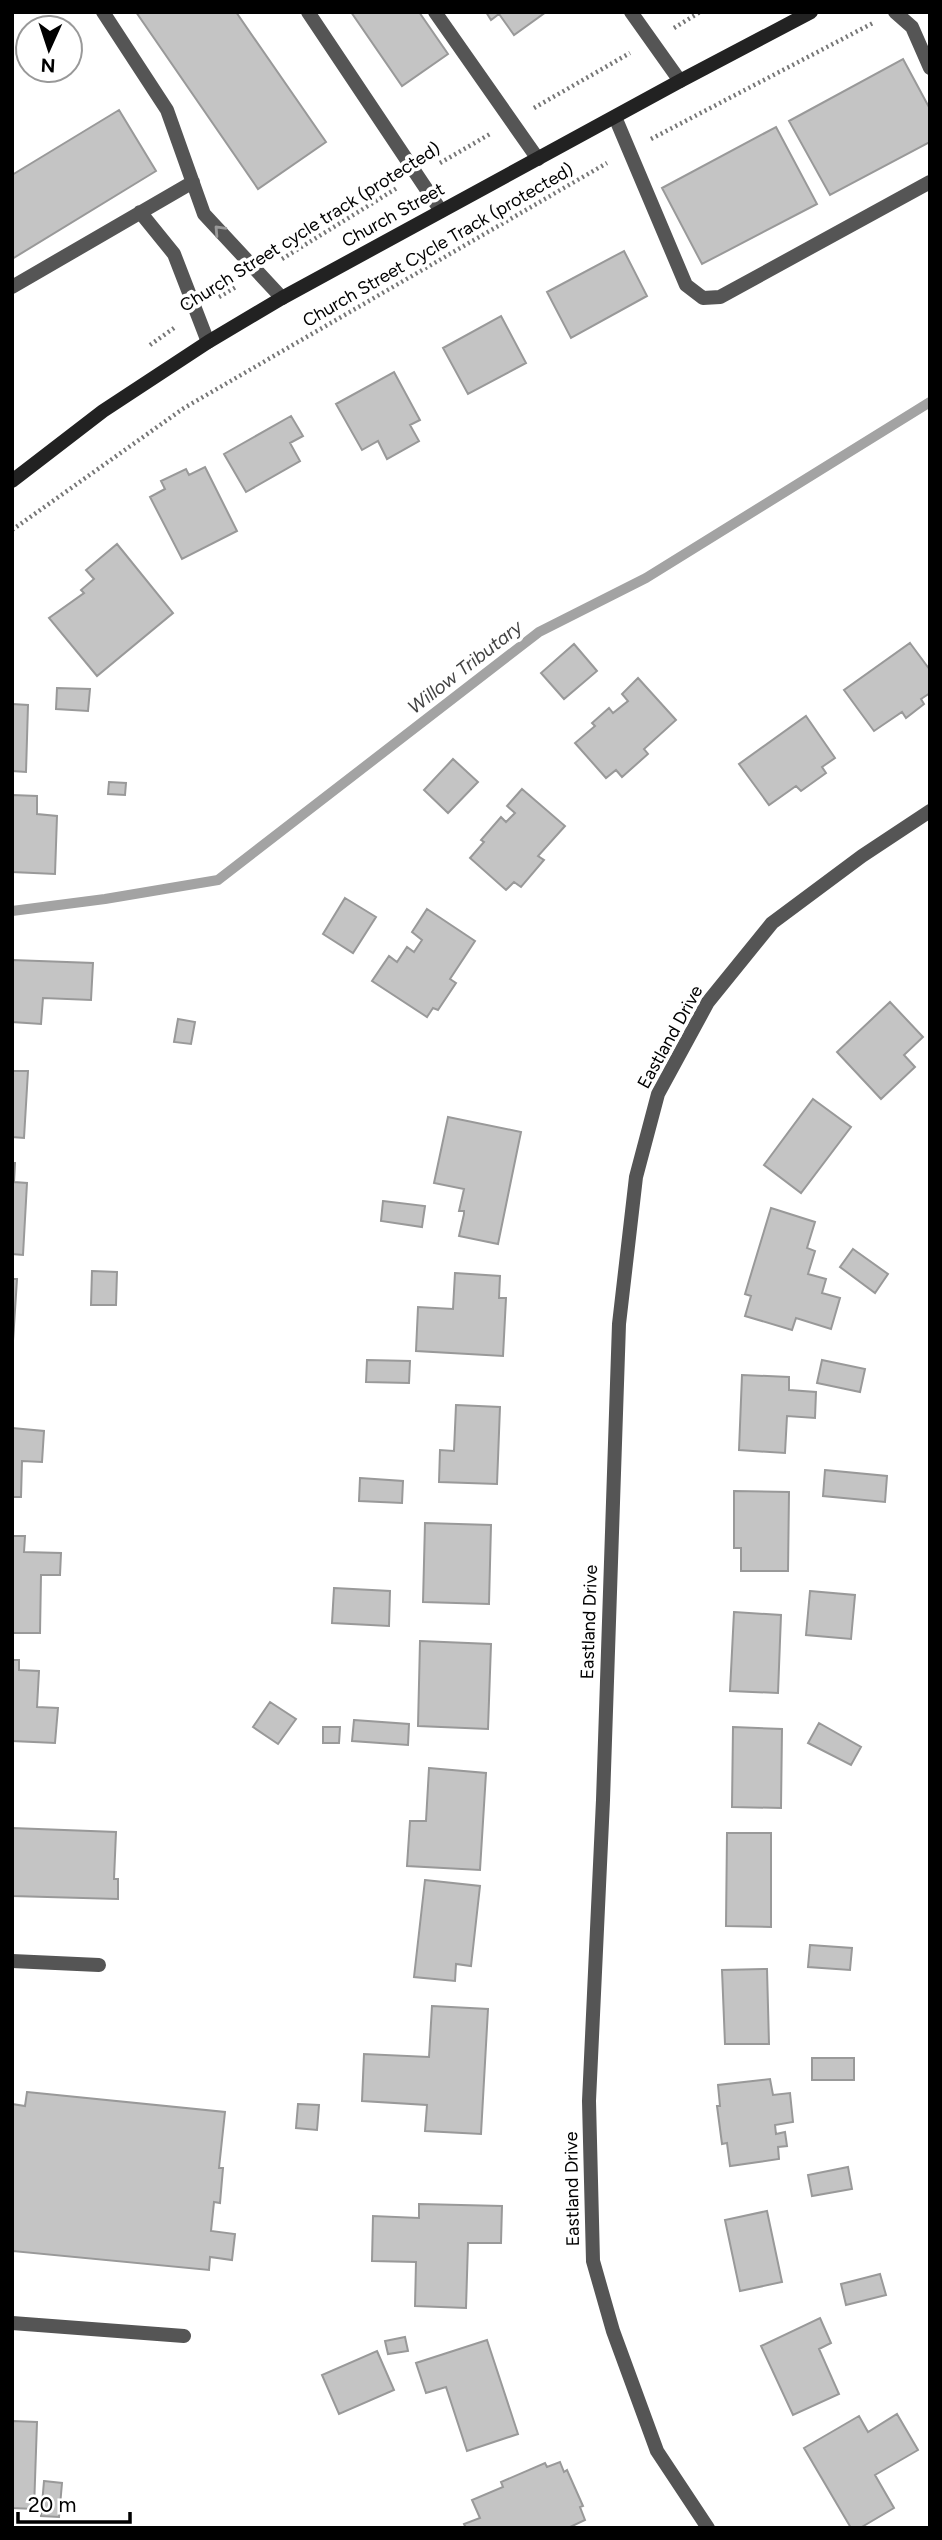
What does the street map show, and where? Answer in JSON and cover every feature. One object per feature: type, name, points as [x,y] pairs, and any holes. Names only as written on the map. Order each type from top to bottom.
[{"type":"main road","name":"Church Street","points":[[12,481],[103,411],[208,342],[282,298],[811,12]]},
{"type":"street","points":[[103,12],[167,110],[204,214],[282,298]]},
{"type":"street","points":[[308,12],[441,211]]},
{"type":"street","points":[[435,12],[538,159]]},
{"type":"street","points":[[631,12],[680,81]]},
{"type":"street","points":[[889,15],[912,27],[930,68]]},
{"type":"street","points":[[615,117],[686,285],[703,298],[719,296],[930,182]]},
{"type":"street","points":[[12,287],[192,182]]},
{"type":"street","points":[[140,212],[174,254],[208,342]]},
{"type":"street","name":"Eastland Drive","points":[[708,2528],[657,2451],[613,2331],[593,2260],[589,2101],[619,1324],[636,1177],[658,1094],[708,1002],[772,923],[862,856],[930,811]]},
{"type":"street","points":[[12,1961],[99,1965]]},
{"type":"street","points":[[12,2323],[184,2336]]},
{"type":"path","points":[[671,29],[700,12]]},
{"type":"path","name":"Church Street Cycle Track (protected)","points":[[12,530],[184,408],[628,151],[889,15]]},
{"type":"path","name":"Church Street cycle track (protected)","points":[[142,351],[196,312],[417,176],[635,50]]},
{"type":"building","points":[[136,12],[236,12],[326,142],[258,189]]},
{"type":"building","points":[[351,12],[419,12],[448,54],[402,86]]},
{"type":"building","points":[[486,12],[546,12],[514,35],[499,14],[491,20]]},
{"type":"building","points":[[903,59],[930,109],[930,142],[830,195],[789,121]]},
{"type":"building","points":[[119,110],[156,171],[12,259],[12,175]]},
{"type":"building","points":[[776,127],[817,204],[702,264],[662,188]]},
{"type":"building","points":[[624,251],[647,296],[571,338],[547,292]]},
{"type":"building","points":[[501,316],[526,363],[468,394],[443,348]]},
{"type":"building","points":[[394,372],[420,420],[410,425],[419,441],[387,459],[378,441],[362,450],[336,404]]},
{"type":"building","points":[[291,416],[303,436],[290,443],[300,461],[246,492],[224,454]]},
{"type":"building","points":[[205,467],[237,531],[182,559],[150,497],[165,489],[161,481],[186,469],[189,475]]},
{"type":"building","points":[[117,544],[173,613],[97,676],[49,618],[84,593],[81,590],[94,579],[86,570]]},
{"type":"building","points":[[910,643],[930,670],[930,693],[921,699],[924,704],[906,718],[902,712],[874,731],[844,690]]},
{"type":"building","points":[[574,644],[597,671],[564,699],[541,673]]},
{"type":"building","points":[[638,678],[676,720],[644,749],[648,754],[622,777],[616,770],[606,778],[575,743],[595,726],[592,723],[609,708],[613,713],[628,701],[622,694]]},
{"type":"building","points":[[57,688],[90,689],[88,711],[56,709]]},
{"type":"building","points":[[12,704],[28,705],[26,772],[12,771]]},
{"type":"building","points":[[806,716],[835,758],[822,767],[826,773],[801,791],[796,786],[769,805],[739,764]]},
{"type":"building","points":[[453,759],[478,782],[448,813],[424,790]]},
{"type":"building","points":[[109,782],[126,783],[125,795],[108,794]]},
{"type":"building","points":[[522,789],[565,826],[538,856],[544,860],[521,887],[514,882],[506,890],[470,858],[501,817],[506,822],[515,813],[507,806]]},
{"type":"building","points":[[12,795],[37,796],[37,814],[57,816],[55,874],[12,872]]},
{"type":"building","points":[[345,898],[376,917],[353,953],[323,934]]},
{"type":"building","points":[[427,909],[475,941],[450,979],[456,983],[438,1010],[433,1008],[427,1017],[372,981],[389,956],[397,962],[407,947],[414,952],[422,940],[412,932]]},
{"type":"building","points":[[12,960],[93,963],[91,1000],[43,998],[41,1024],[12,1022]]},
{"type":"building","points":[[890,1002],[923,1037],[904,1055],[915,1067],[881,1099],[837,1052]]},
{"type":"building","points":[[178,1019],[195,1022],[191,1044],[174,1042]]},
{"type":"building","points":[[12,1071],[28,1071],[24,1138],[12,1137]]},
{"type":"building","points":[[813,1099],[851,1127],[801,1193],[764,1165]]},
{"type":"building","points":[[448,1117],[521,1132],[498,1244],[459,1236],[464,1211],[459,1211],[464,1189],[434,1183]]},
{"type":"building","points":[[12,1163],[15,1163],[14,1182],[27,1183],[23,1255],[12,1254]]},
{"type":"building","points":[[383,1201],[425,1206],[422,1227],[381,1221]]},
{"type":"building","points":[[771,1208],[815,1222],[807,1248],[815,1251],[808,1274],[826,1279],[822,1293],[840,1298],[831,1329],[796,1318],[792,1330],[745,1316],[751,1296],[745,1294]]},
{"type":"building","points":[[853,1249],[888,1274],[875,1293],[840,1267]]},
{"type":"building","points":[[92,1271],[117,1272],[116,1305],[91,1305]]},
{"type":"building","points":[[455,1273],[500,1276],[499,1298],[506,1298],[503,1356],[416,1351],[418,1307],[453,1309]]},
{"type":"building","points":[[12,1279],[17,1279],[13,1341],[12,1341]]},
{"type":"building","points":[[367,1360],[410,1361],[409,1383],[366,1382]]},
{"type":"building","points":[[822,1360],[865,1369],[860,1392],[817,1383]]},
{"type":"building","points":[[742,1375],[789,1377],[789,1390],[816,1392],[815,1418],[787,1416],[785,1453],[739,1450]]},
{"type":"building","points":[[456,1405],[500,1407],[497,1484],[439,1482],[440,1450],[454,1451]]},
{"type":"building","points":[[12,1428],[44,1431],[42,1462],[22,1461],[21,1497],[12,1497]]},
{"type":"building","points":[[825,1470],[887,1476],[885,1502],[823,1496]]},
{"type":"building","points":[[360,1478],[403,1481],[402,1503],[359,1501]]},
{"type":"building","points":[[734,1491],[789,1492],[788,1571],[741,1571],[741,1548],[734,1548]]},
{"type":"building","points":[[425,1523],[491,1525],[489,1604],[423,1602]]},
{"type":"building","points":[[12,1536],[25,1536],[24,1552],[61,1553],[60,1575],[41,1575],[40,1633],[12,1633]]},
{"type":"building","points":[[334,1588],[390,1591],[389,1626],[332,1623]]},
{"type":"building","points":[[810,1591],[855,1595],[851,1639],[806,1635]]},
{"type":"building","points":[[734,1612],[781,1615],[778,1693],[730,1691]]},
{"type":"building","points":[[420,1641],[491,1644],[488,1729],[418,1726]]},
{"type":"building","points":[[12,1660],[19,1660],[19,1670],[39,1671],[37,1707],[58,1708],[55,1743],[12,1741]]},
{"type":"building","points":[[270,1702],[296,1719],[278,1744],[253,1727]]},
{"type":"building","points":[[354,1720],[409,1724],[408,1745],[352,1741]]},
{"type":"building","points":[[819,1723],[861,1747],[851,1765],[808,1743]]},
{"type":"building","points":[[323,1727],[340,1727],[339,1743],[323,1743]]},
{"type":"building","points":[[733,1727],[782,1729],[781,1808],[732,1807]]},
{"type":"building","points":[[429,1768],[486,1773],[480,1870],[407,1866],[410,1821],[426,1821]]},
{"type":"building","points":[[12,1828],[116,1832],[114,1879],[118,1879],[118,1899],[12,1896]]},
{"type":"building","points":[[727,1833],[771,1833],[771,1927],[726,1926]]},
{"type":"building","points":[[425,1880],[480,1886],[471,1966],[456,1964],[455,1981],[414,1977]]},
{"type":"building","points":[[810,1945],[852,1948],[850,1970],[808,1967]]},
{"type":"building","points":[[767,1969],[769,2044],[725,2044],[722,1970]]},
{"type":"building","points":[[432,2006],[488,2009],[481,2134],[425,2131],[427,2105],[362,2101],[364,2054],[429,2057]]},
{"type":"building","points":[[812,2058],[854,2058],[854,2080],[812,2080]]},
{"type":"building","points":[[770,2079],[773,2095],[790,2093],[793,2122],[775,2125],[776,2134],[785,2132],[787,2146],[778,2147],[779,2159],[730,2166],[727,2143],[722,2144],[717,2106],[720,2106],[718,2085]]},
{"type":"building","points":[[27,2092],[225,2112],[219,2168],[223,2168],[220,2203],[214,2202],[211,2231],[235,2234],[232,2260],[210,2257],[209,2270],[13,2251],[12,2255],[12,2104],[25,2106]]},
{"type":"building","points":[[298,2104],[319,2105],[317,2130],[296,2128]]},
{"type":"building","points":[[848,2167],[852,2189],[812,2196],[808,2175]]},
{"type":"building","points":[[419,2204],[502,2206],[501,2243],[468,2243],[466,2308],[415,2306],[416,2262],[372,2261],[373,2216],[419,2218]]},
{"type":"building","points":[[767,2211],[782,2282],[740,2291],[725,2220]]},
{"type":"building","points":[[880,2274],[886,2295],[846,2305],[841,2284]]},
{"type":"building","points":[[820,2318],[831,2343],[819,2349],[839,2394],[793,2415],[761,2346]]},
{"type":"building","points":[[405,2337],[408,2351],[388,2354],[385,2341]]},
{"type":"building","points":[[487,2340],[518,2434],[467,2451],[446,2387],[426,2393],[416,2363]]},
{"type":"building","points":[[377,2351],[394,2390],[339,2414],[322,2375]]},
{"type":"building","points":[[897,2414],[918,2450],[875,2475],[894,2508],[860,2528],[851,2528],[804,2448],[859,2416],[868,2432]]},
{"type":"building","points":[[12,2421],[37,2422],[34,2509],[12,2508]]},
{"type":"building","points":[[560,2462],[564,2472],[567,2470],[583,2506],[580,2507],[585,2520],[568,2528],[466,2528],[464,2524],[480,2518],[472,2500],[503,2487],[501,2482],[545,2463],[547,2467]]},
{"type":"building","points":[[44,2481],[62,2483],[59,2517],[41,2516]]},
{"type":"waterway","name":"Willow Tributary","points":[[12,911],[218,880],[539,632],[646,578],[930,402]]}]
